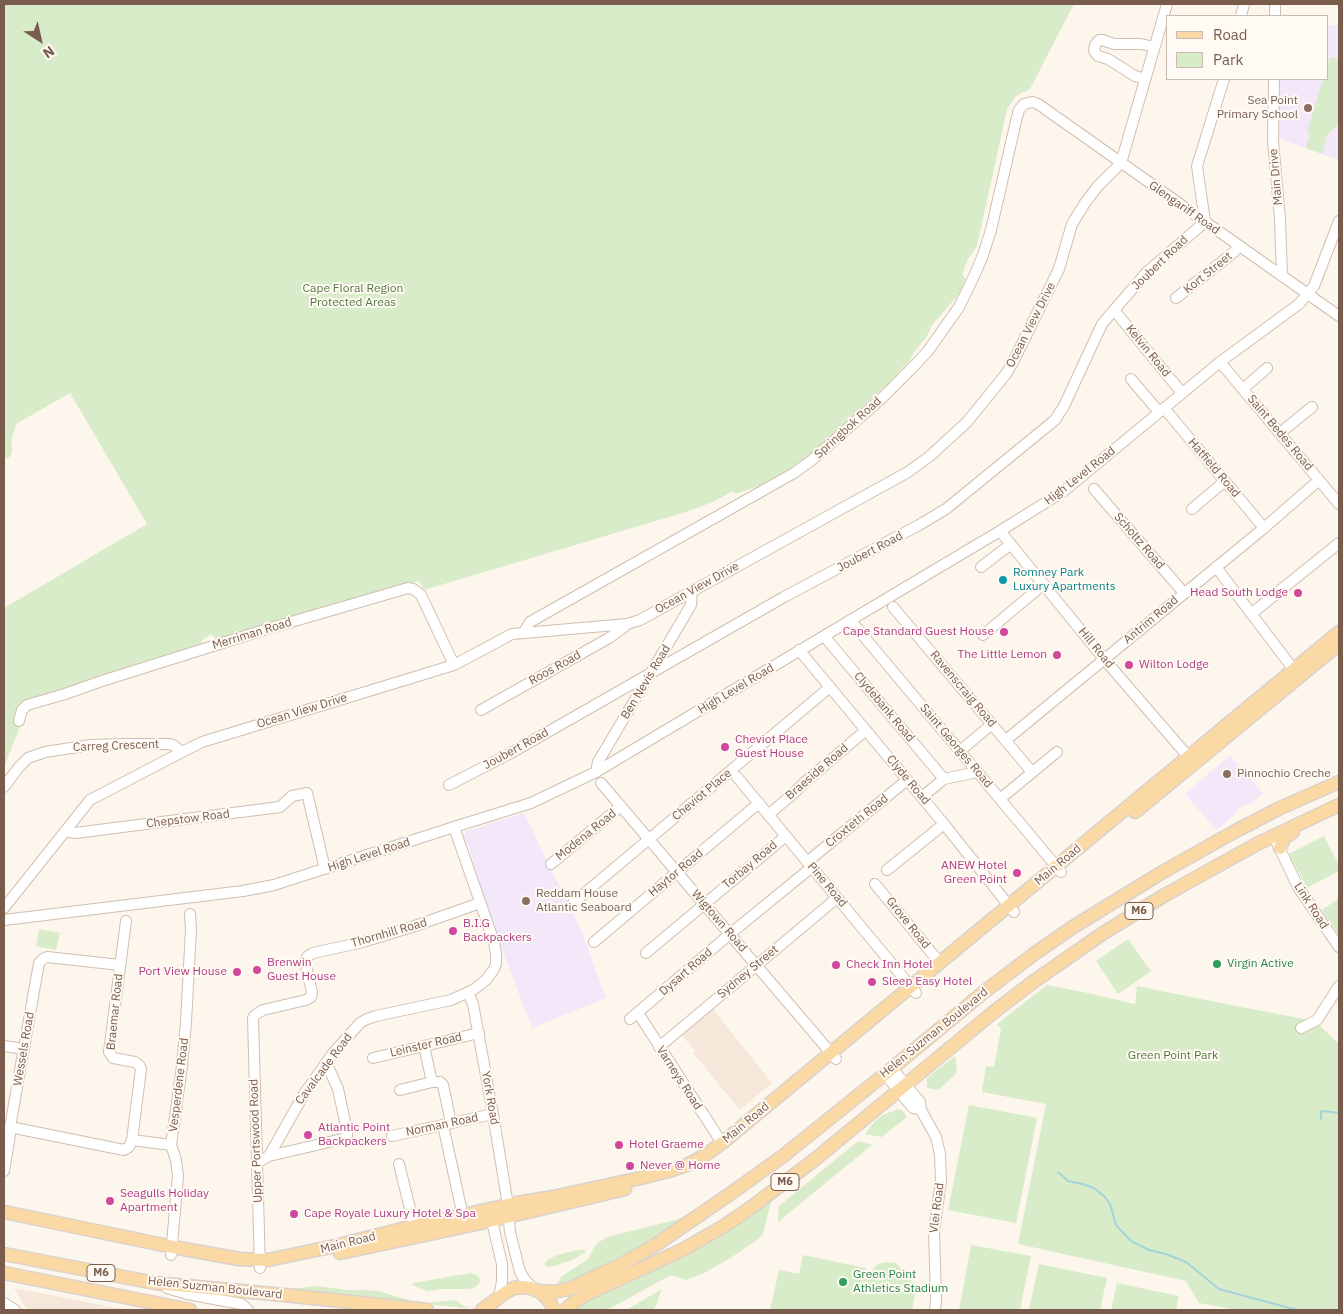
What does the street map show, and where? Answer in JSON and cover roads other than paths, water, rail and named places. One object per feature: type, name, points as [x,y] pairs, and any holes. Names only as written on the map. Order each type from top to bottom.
[{"type":"main road","name":"Main Road","points":[[508,1211],[562,1195],[672,1170],[696,1160],[722,1144],[834,1056],[1297,673],[1339,632]]},
{"type":"main road","name":"Main Road","points":[[1297,673],[1339,644]]},
{"type":"main road","name":"Helen Suzman Boulevard","points":[[482,1310],[497,1302],[508,1291],[515,1288],[524,1287],[557,1292],[569,1289],[620,1265],[656,1244],[799,1144],[984,992],[1034,954],[1161,873],[1278,809],[1339,782]]},
{"type":"main road","name":"Helen Suzman Boulevard","points":[[565,1310],[582,1297],[684,1249],[724,1226],[782,1184],[995,1011],[1102,934],[1164,896],[1257,844],[1339,807]]},
{"type":"main road","points":[[1280,848],[1282,840],[1287,835],[1328,816],[1339,807]]},
{"type":"main road","points":[[1161,873],[1248,830],[1267,830],[1273,836]]},
{"type":"main road","name":"Main Road","points":[[914,990],[940,963],[1011,909]]},
{"type":"main road","name":"Main Road","points":[[4,1220],[172,1251],[239,1259],[260,1264],[336,1250],[508,1211],[666,1180],[694,1170],[726,1150],[834,1056]]},
{"type":"main road","name":"Main Road","points":[[4,1212],[172,1251]]},
{"type":"main road","name":"Helen Suzman Boulevard","points":[[4,1254],[154,1283],[428,1310]]},
{"type":"main road","name":"Helen Suzman Boulevard","points":[[4,1273],[190,1310]]},
{"type":"main road","points":[[536,1290],[548,1299],[554,1310]]},
{"type":"main road","points":[[152,1303],[165,1310]]},
{"type":"street","name":"Ocean View Drive","points":[[4,908],[87,804],[95,797],[202,742],[454,665],[505,636],[512,634],[627,624],[640,620],[908,472],[930,456],[967,422],[1006,374],[1059,268],[1068,236],[1076,218],[1098,186],[1121,163],[1167,4]]},
{"type":"street","points":[[1145,79],[1135,76],[1108,58],[1098,56],[1094,51],[1095,45],[1099,40],[1105,40],[1114,44],[1141,44],[1154,47]]},
{"type":"street","points":[[1205,222],[1197,166],[1224,80]]},
{"type":"street","name":"Main Drive","points":[[1274,80],[1273,141],[1280,218],[1282,276]]},
{"type":"street","name":"Glengariff Road","points":[[1028,102],[1038,104],[1339,316]]},
{"type":"street","name":"Springbok Road","points":[[524,632],[530,622],[794,474],[876,404],[913,367],[928,351],[958,307],[975,274],[990,230],[1019,110],[1028,102]]},
{"type":"street","name":"High Level Road","points":[[4,920],[259,889],[531,803],[596,772],[1064,491],[1220,362],[1299,304],[1314,286],[1339,221]]},
{"type":"street","name":"Joubert Road","points":[[449,785],[511,753],[652,672],[946,509],[1055,420],[1064,406],[1102,324],[1147,272],[1205,222]]},
{"type":"street","name":"Kort Street","points":[[1176,298],[1239,246]]},
{"type":"street","name":"Kelvin Road","points":[[1114,310],[1182,393]]},
{"type":"street","name":"Saint Bedes Road","points":[[1220,362],[1339,504]]},
{"type":"street","points":[[1243,389],[1267,368]]},
{"type":"street","name":"Hatfield Road","points":[[1131,379],[1225,480],[1264,528]]},
{"type":"street","points":[[1280,433],[1312,407]]},
{"type":"street","points":[[1192,509],[1225,480]]},
{"type":"street","name":"Antrim Road","points":[[1006,740],[1264,528],[1319,480]]},
{"type":"street","name":"Scholtz Road","points":[[1094,490],[1184,593]]},
{"type":"street","name":"Hill Road","points":[[1000,531],[1104,659],[1192,760]]},
{"type":"street","points":[[1251,614],[1339,543]]},
{"type":"street","points":[[981,567],[1011,544]]},
{"type":"street","points":[[1216,567],[1297,673]]},
{"type":"street","points":[[983,635],[1044,584]]},
{"type":"street","name":"Merriman Road","points":[[18,721],[26,705],[267,629],[408,588],[421,595],[454,665]]},
{"type":"street","name":"Ben Nevis Road","points":[[596,772],[598,762],[691,605],[692,591]]},
{"type":"street","name":"Ravenscraig Road","points":[[893,607],[1032,772]]},
{"type":"street","name":"Saint Georges Road","points":[[850,620],[1059,870]]},
{"type":"street","name":"Roos Road","points":[[481,710],[609,638],[627,624]]},
{"type":"street","name":"Clydebank Road","points":[[824,636],[944,779]]},
{"type":"street","name":"Clyde Road","points":[[800,650],[944,824],[1011,909]]},
{"type":"street","name":"Cheviot Place","points":[[573,903],[830,687]]},
{"type":"street","points":[[960,751],[992,724]]},
{"type":"street","name":"Braeside Road","points":[[768,815],[866,730]]},
{"type":"street","name":"Carreg Crescent","points":[[4,787],[28,758],[50,751],[91,745],[133,744],[173,745],[182,752]]},
{"type":"street","points":[[1000,799],[1057,752]]},
{"type":"street","points":[[922,797],[944,779],[977,772]]},
{"type":"street","name":"Pine Road","points":[[737,777],[914,990]]},
{"type":"street","name":"Croxteth Road","points":[[809,865],[907,780]]},
{"type":"street","name":"Wigtown Road","points":[[601,783],[834,1056]]},
{"type":"street","name":"Chepstow Road","points":[[65,831],[75,833],[280,808],[292,796],[307,793],[325,869]]},
{"type":"street","name":"Haytor Road","points":[[594,942],[759,803]]},
{"type":"street","name":"Modena Road","points":[[551,864],[621,806]]},
{"type":"street","points":[[887,870],[944,824]]},
{"type":"street","name":"Cavalcade Road","points":[[269,1156],[304,1094],[354,1028],[367,1019],[440,1003],[468,992],[490,975],[496,964],[495,948],[454,826]]},
{"type":"street","name":"Torbay Road","points":[[646,953],[786,836]]},
{"type":"street","name":"Link Road","points":[[1273,836],[1298,887],[1339,947]]},
{"type":"street","name":"Link Road","points":[[1257,844],[1272,846],[1286,864]]},
{"type":"street","name":"Dysart Road","points":[[634,1016],[809,865]]},
{"type":"street","name":"Grove Road","points":[[875,884],[940,963]]},
{"type":"street","name":"Sydney Street","points":[[659,1047],[837,898]]},
{"type":"street","name":"Thornhill Road","points":[[255,1015],[263,1010],[306,1000],[311,997],[312,992],[305,962],[307,957],[313,953],[363,942],[480,903]]},
{"type":"street","name":"Vesperdene Road","points":[[172,1251],[178,1176],[172,1145],[186,1022],[191,929],[190,914]]},
{"type":"street","name":"Braemar Road","points":[[126,921],[109,1052],[113,1058],[135,1062],[141,1069],[132,1140]]},
{"type":"street","name":"Wessels Road","points":[[4,1170],[8,1132],[39,963],[47,957],[120,965]]},
{"type":"street","points":[[1301,1028],[1317,1020],[1339,986]]},
{"type":"street","name":"York Road","points":[[468,992],[473,1004],[493,1114],[510,1232],[520,1272],[536,1290]]},
{"type":"street","name":"Upper Portswood Road","points":[[255,1015],[253,1022],[260,1264]]},
{"type":"street","name":"Varneys Road","points":[[634,1016],[659,1047],[722,1144]]},
{"type":"street","name":"Leinster Road","points":[[373,1058],[478,1033]]},
{"type":"street","points":[[4,1046],[24,1049]]},
{"type":"street","points":[[424,1046],[436,1082],[443,1086],[447,1124],[464,1221]]},
{"type":"street","points":[[258,1162],[269,1156],[342,1139],[346,1136],[347,1131],[338,1089],[325,1064]]},
{"type":"street","name":"Vlei Road","points":[[889,1071],[902,1087],[920,1102],[921,1110],[936,1137],[941,1162],[941,1181],[934,1231],[935,1310]]},
{"type":"street","points":[[400,1090],[436,1082]]},
{"type":"street","name":"Norman Road","points":[[392,1136],[493,1114]]},
{"type":"street","points":[[8,1132],[124,1150],[129,1147],[132,1140],[172,1145]]},
{"type":"street","points":[[399,1164],[416,1232]]},
{"type":"street","points":[[491,1215],[502,1264],[502,1280],[497,1302]]},
{"type":"street","points":[[154,1283],[187,1294],[241,1304],[248,1310]]},
{"type":"street","points":[[4,1303],[15,1310]]},
{"type":"waterway","points":[[1321,1119],[1321,1111],[1339,1113]]},
{"type":"waterway","points":[[1058,1172],[1068,1181],[1094,1188],[1104,1196],[1110,1204],[1116,1225],[1131,1241],[1149,1250],[1186,1262],[1219,1289],[1297,1310]]},
{"type":"place","name":"Sea Point Primary School","points":[[1308,108]]},
{"type":"place","name":"Romney Park Luxury Apartments","points":[[1003,580]]},
{"type":"place","name":"Head South Lodge","points":[[1298,593]]},
{"type":"place","name":"Cape Standard Guest House","points":[[1004,632]]},
{"type":"place","name":"The Little Lemon","points":[[1057,655]]},
{"type":"place","name":"Wilton Lodge","points":[[1129,665]]},
{"type":"place","name":"Cheviot Place Guest House","points":[[725,747]]},
{"type":"place","name":"Pinnochio Creche","points":[[1227,774]]},
{"type":"place","name":"ANEW Hotel Green Point","points":[[1017,873]]},
{"type":"place","name":"Reddam House Atlantic Seaboard","points":[[526,901]]},
{"type":"place","name":"B.I.G Backpackers","points":[[453,931]]},
{"type":"place","name":"Virgin Active","points":[[1217,964]]},
{"type":"place","name":"Check Inn Hotel","points":[[836,965]]},
{"type":"place","name":"Brenwin Guest House","points":[[257,970]]},
{"type":"place","name":"Port View House","points":[[237,972]]},
{"type":"place","name":"Sleep Easy Hotel","points":[[872,982]]},
{"type":"place","name":"Atlantic Point Backpackers","points":[[308,1135]]},
{"type":"place","name":"Hotel Graeme","points":[[619,1145]]},
{"type":"place","name":"Never @ Home","points":[[630,1166]]},
{"type":"place","name":"Seagulls Holiday Apartment","points":[[110,1201]]},
{"type":"place","name":"Cape Royale Luxury Hotel & Spa","points":[[294,1214]]},
{"type":"place","name":"Green Point Athletics Stadium","points":[[843,1282]]},
{"type":"park label","name":"Cape Floral Region Protected Areas","points":[[353,296]]},
{"type":"park label","name":"Green Point Park","points":[[1173,1056]]}]
